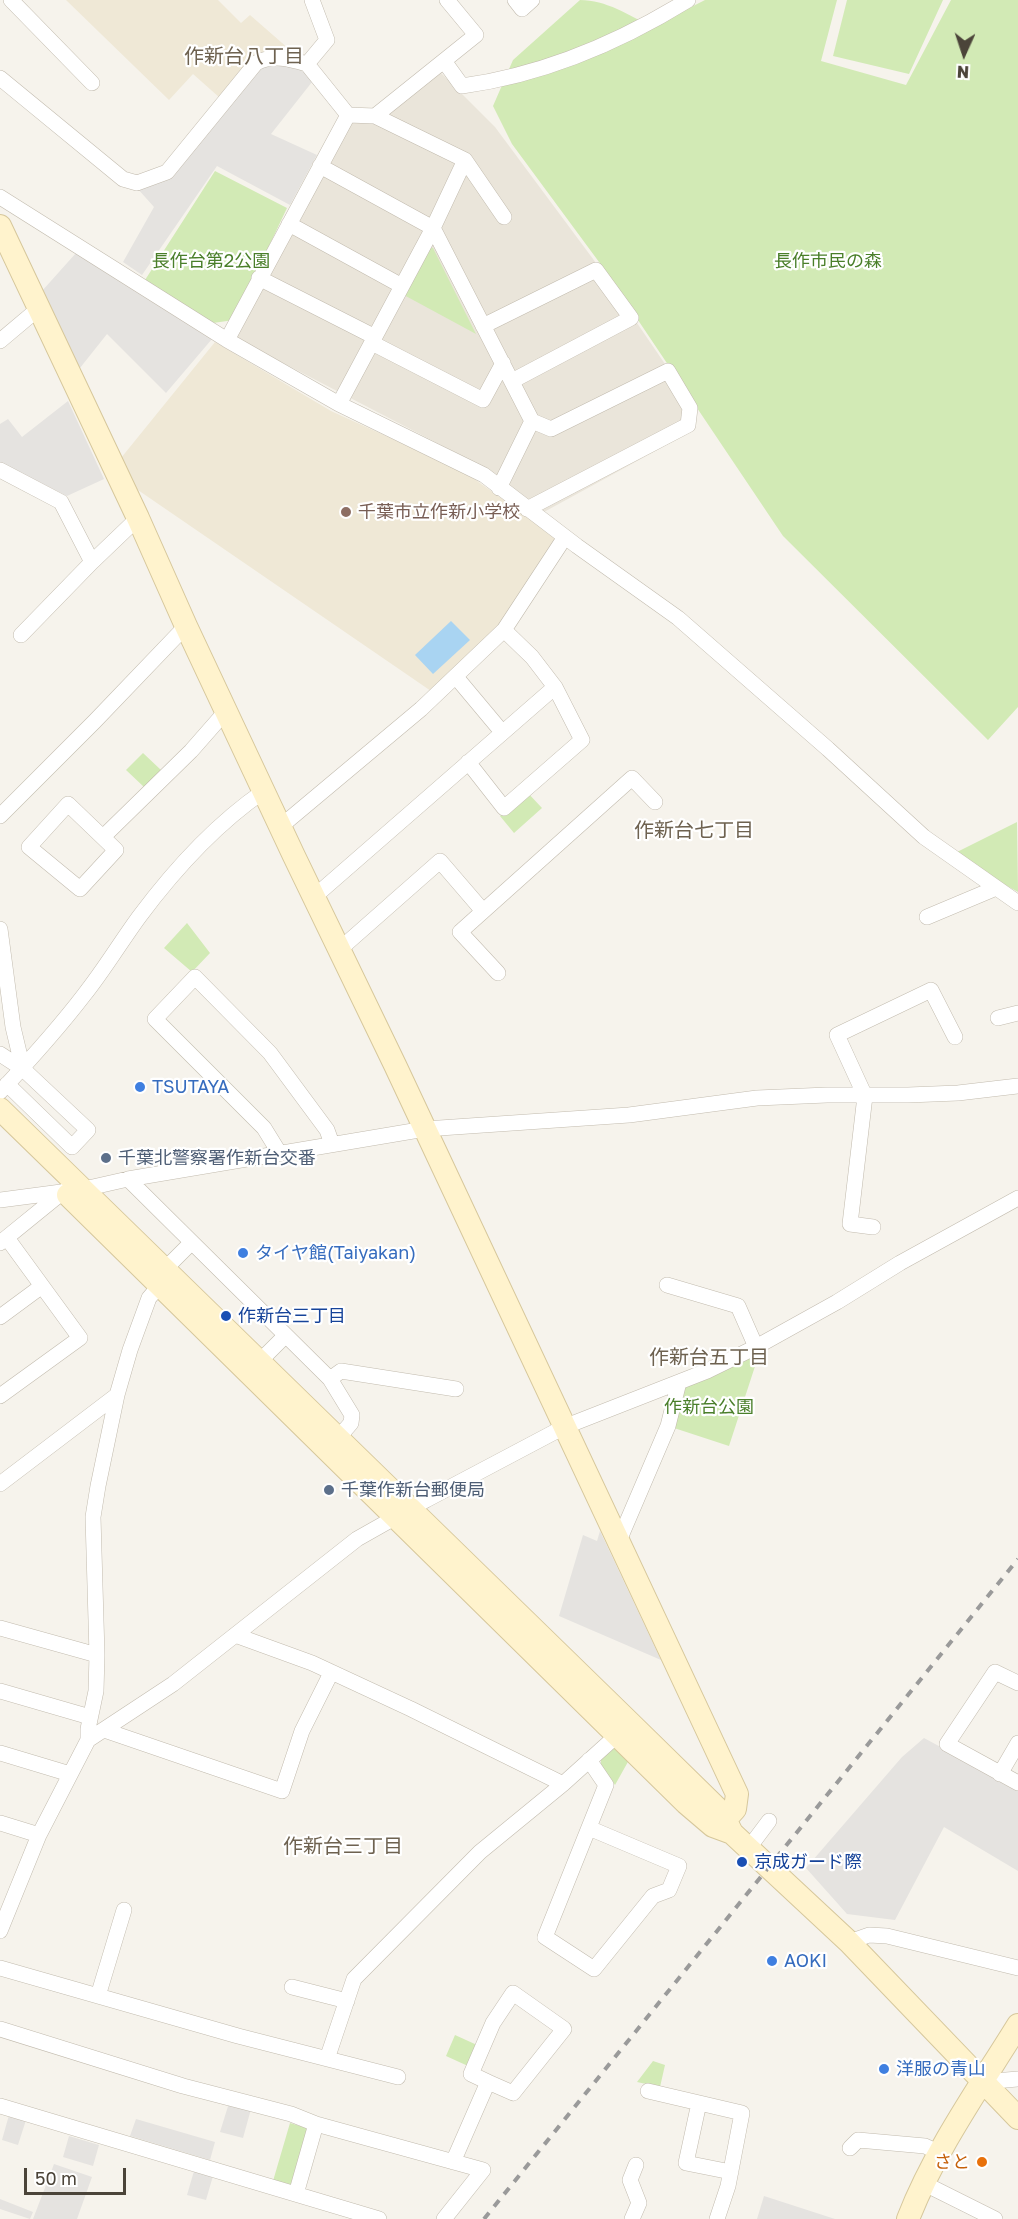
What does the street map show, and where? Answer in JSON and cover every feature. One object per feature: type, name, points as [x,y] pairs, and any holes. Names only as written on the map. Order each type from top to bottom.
[{"type":"street","points":[[11,0],[92,83]]},
{"type":"street","points":[[307,64],[327,40],[312,0]]},
{"type":"street","points":[[375,116],[476,35],[447,0]]},
{"type":"street","points":[[514,0],[522,9],[532,0]]},
{"type":"street","points":[[444,62],[462,86],[513,77],[614,42],[688,0]]},
{"type":"street","points":[[0,78],[123,179],[137,183],[167,172],[256,63],[264,59],[280,57],[307,64],[348,115],[375,116],[465,160],[504,217]]},
{"type":"street","points":[[227,340],[348,115]]},
{"type":"street","points":[[339,404],[433,228],[465,160]]},
{"type":"street","points":[[320,166],[433,228],[532,421],[550,429],[668,371],[690,408],[688,425],[527,509]]},
{"type":"street","points":[[0,197],[227,340],[339,404],[484,475],[527,509],[678,618],[828,749],[924,837],[1018,903]]},
{"type":"street","points":[[289,224],[402,285]]},
{"type":"street","points":[[0,226],[6,257],[38,309],[138,518],[280,827],[737,1794],[735,1834]]},
{"type":"street","points":[[483,326],[596,270],[631,318],[512,381]]},
{"type":"street","points":[[259,278],[483,400],[503,363]]},
{"type":"street","points":[[0,341],[38,309]]},
{"type":"street","points":[[499,488],[532,421]]},
{"type":"street","points":[[0,470],[62,502],[92,562]]},
{"type":"street","points":[[21,635],[138,518]]},
{"type":"street","points":[[280,827],[456,677],[504,630],[565,537]]},
{"type":"street","points":[[0,816],[95,722],[186,626]]},
{"type":"street","points":[[468,762],[504,808],[582,740],[555,687],[532,657],[504,630]]},
{"type":"street","points":[[456,677],[502,732]]},
{"type":"street","points":[[314,897],[555,687]]},
{"type":"street","points":[[103,837],[191,752],[227,710]]},
{"type":"street","points":[[498,973],[460,932],[632,778],[655,802]]},
{"type":"street","points":[[0,1054],[23,1069],[88,1130],[72,1147],[4,1088],[23,1069],[85,994],[174,872],[242,806],[264,791]]},
{"type":"street","points":[[68,804],[103,837],[116,850],[80,889],[29,847],[68,804]]},
{"type":"street","points":[[339,950],[440,861],[483,911]]},
{"type":"street","points":[[927,916],[996,888]]},
{"type":"street","points":[[0,928],[13,1027],[23,1069]]},
{"type":"street","points":[[280,1154],[264,1128],[155,1019],[195,977],[270,1053],[327,1130],[332,1144]]},
{"type":"street","points":[[873,1227],[850,1224],[865,1096],[837,1035],[931,990],[955,1037]]},
{"type":"street","points":[[998,1018],[1018,1013]]},
{"type":"street","points":[[0,1200],[74,1190],[332,1144],[425,1130],[629,1115],[757,1098],[958,1093],[1018,1086]]},
{"type":"street","points":[[0,1108],[74,1190],[624,1728],[722,1813],[735,1834],[849,1942],[1018,2118]]},
{"type":"street","points":[[0,1125],[11,1138],[74,1190]]},
{"type":"street","points":[[128,1179],[330,1379],[352,1416],[351,1423],[339,1437]]},
{"type":"street","points":[[0,1396],[80,1338],[42,1286],[4,1241],[74,1190]]},
{"type":"street","points":[[88,1740],[174,1684],[357,1539],[564,1426],[679,1382],[756,1347],[837,1302],[900,1263],[1018,1198]]},
{"type":"street","points":[[0,1931],[39,1835],[88,1740],[96,1691],[97,1655],[93,1517],[117,1395],[149,1298],[163,1276],[191,1243]]},
{"type":"street","points":[[667,1285],[738,1306],[756,1347]]},
{"type":"street","points":[[0,1317],[42,1286]]},
{"type":"street","points":[[255,1366],[285,1336]]},
{"type":"street","points":[[255,1366],[339,1437],[404,1512]]},
{"type":"street","points":[[330,1379],[341,1371],[456,1389]]},
{"type":"street","points":[[618,1543],[668,1426],[679,1382]]},
{"type":"street","points":[[0,1484],[117,1395]]},
{"type":"street","points":[[0,1628],[97,1655]]},
{"type":"street","points":[[235,1635],[312,1664],[411,1709],[563,1784]]},
{"type":"street","points":[[1018,1683],[995,1672],[947,1744],[1018,1783]]},
{"type":"street","points":[[104,1730],[282,1791],[302,1731],[331,1673]]},
{"type":"street","points":[[0,1691],[90,1717]]},
{"type":"street","points":[[327,2059],[354,1979],[471,1860],[563,1784],[624,1728]]},
{"type":"street","points":[[1000,1774],[1018,1743]]},
{"type":"street","points":[[0,1753],[70,1774]]},
{"type":"street","points":[[589,1760],[606,1785],[544,1937],[594,1969],[653,1896],[669,1890],[679,1866],[589,1828]]},
{"type":"street","points":[[735,1834],[769,1821]]},
{"type":"street","points":[[0,1823],[39,1835]]},
{"type":"street","points":[[98,1996],[124,1910]]},
{"type":"street","points":[[849,1942],[869,1935],[887,1936],[1018,1968]]},
{"type":"street","points":[[0,1968],[398,2077]]},
{"type":"street","points":[[292,1987],[347,2001]]},
{"type":"street","points":[[513,1993],[564,2029],[513,2093],[488,2082],[471,2074],[493,2023],[513,1993]]},
{"type":"street","points":[[908,2219],[923,2183],[940,2153],[1018,2025]]},
{"type":"street","points":[[0,2030],[183,2086],[291,2114],[316,2124],[483,2170],[444,2219]]},
{"type":"street","points":[[983,2082],[1018,2079]]},
{"type":"street","points":[[453,2162],[488,2082]]},
{"type":"street","points":[[648,2091],[742,2113],[731,2172],[717,2219]]},
{"type":"street","points":[[699,2103],[686,2163],[731,2172]]},
{"type":"street","points":[[0,2106],[379,2219]]},
{"type":"street","points":[[296,2194],[316,2124]]},
{"type":"street","points":[[850,2148],[858,2140],[925,2146],[940,2153]]},
{"type":"street","points":[[632,2219],[639,2203],[630,2180],[636,2165]]},
{"type":"street","points":[[923,2183],[995,2219]]},
{"type":"shaded area","points":[[66,0],[218,0],[241,23],[250,15],[297,56],[277,53],[220,98],[193,74],[169,100]]},
{"type":"shaded area","points":[[261,66],[294,66],[310,76],[312,82],[271,134],[317,155],[290,205],[217,166],[142,275],[123,262],[154,207],[137,188],[170,177]]},
{"type":"shaded area","points":[[440,72],[495,127],[596,263],[693,405],[692,431],[544,512],[487,469],[235,338],[350,121],[377,124]]},
{"type":"shaded area","points":[[76,253],[212,339],[166,393],[107,334],[76,373],[42,291]]},
{"type":"shaded area","name":"千葉市立作新小学校","points":[[215,342],[331,411],[463,471],[556,537],[505,620],[431,691],[135,488],[121,458]]},
{"type":"shaded area","points":[[68,401],[104,479],[67,496],[0,462],[0,424],[8,419],[22,437]]},
{"type":"shaded area","points":[[600,1531],[661,1660],[559,1616],[583,1535],[597,1541]]},
{"type":"shaded area","points":[[924,1738],[1018,1789],[1018,1871],[944,1827],[895,1920],[847,1914],[806,1868],[902,1757]]},
{"type":"shaded area","points":[[229,2103],[251,2109],[243,2138],[220,2132]]},
{"type":"shaded area","points":[[9,2115],[26,2120],[18,2145],[2,2140]]},
{"type":"shaded area","points":[[136,2119],[215,2142],[210,2160],[130,2136]]},
{"type":"shaded area","points":[[69,2136],[99,2145],[93,2166],[63,2157]]},
{"type":"shaded area","points":[[54,2164],[92,2177],[77,2219],[33,2219]]},
{"type":"shaded area","points":[[194,2171],[213,2176],[206,2200],[187,2195]]},
{"type":"shaded area","points":[[764,2196],[835,2219],[757,2219]]},
{"type":"shaded area","points":[[0,2199],[33,2212],[30,2219],[0,2209]]},
{"type":"green space","name":"長作市民の森","points":[[580,0],[608,5],[652,27],[705,0],[837,0],[821,61],[906,85],[951,0],[1018,0],[1018,707],[988,740],[783,536],[599,262],[512,144],[493,106],[513,60]]},
{"type":"green space","points":[[847,0],[943,0],[909,74],[833,56]]},
{"type":"green space","name":"長作台第2公園","points":[[215,171],[287,208],[234,320],[213,323],[145,280]]},
{"type":"green space","points":[[427,247],[433,248],[476,334],[402,294]]},
{"type":"green space","points":[[143,753],[161,770],[144,787],[126,770]]},
{"type":"green space","points":[[527,792],[542,808],[514,833],[500,816]]},
{"type":"green space","points":[[1017,822],[1018,892],[951,855]]},
{"type":"green space","points":[[187,923],[210,953],[192,972],[164,948]]},
{"type":"green space","name":"作新台公園","points":[[760,1351],[729,1446],[671,1427],[683,1387]]},
{"type":"green space","points":[[610,1748],[618,1748],[629,1760],[615,1785],[601,1765],[601,1758]]},
{"type":"green space","points":[[455,2035],[477,2045],[468,2066],[446,2056]]},
{"type":"green space","points":[[653,2061],[665,2065],[660,2087],[637,2082]]},
{"type":"green space","points":[[290,2123],[307,2128],[293,2184],[288,2186],[273,2181]]},
{"type":"water","points":[[451,621],[470,640],[433,674],[415,655]]},
{"type":"railway","points":[[484,2219],[1018,1559]]},
{"type":"place","name":"千葉市立作新小学校","points":[[346,512]]},
{"type":"place","name":"TSUTAYA","points":[[140,1087]]},
{"type":"place","name":"千葉北警察署作新台交番","points":[[106,1158]]},
{"type":"place","name":"タイヤ館(Taiyakan)","points":[[243,1253]]},
{"type":"place","name":"作新台三丁目","points":[[226,1316]]},
{"type":"place","name":"千葉作新台郵便局","points":[[329,1490]]},
{"type":"place","name":"京成ガード際","points":[[742,1862]]},
{"type":"place","name":"AOKI","points":[[772,1961]]},
{"type":"place","name":"洋服の青山","points":[[884,2069]]},
{"type":"place","name":"さと","points":[[982,2162]]},
{"type":"district","name":"作新台八丁目","points":[[244,57]]},
{"type":"district","name":"作新台七丁目","points":[[694,831]]},
{"type":"district","name":"作新台五丁目","points":[[709,1358]]},
{"type":"district","name":"作新台三丁目","points":[[343,1847]]}]
